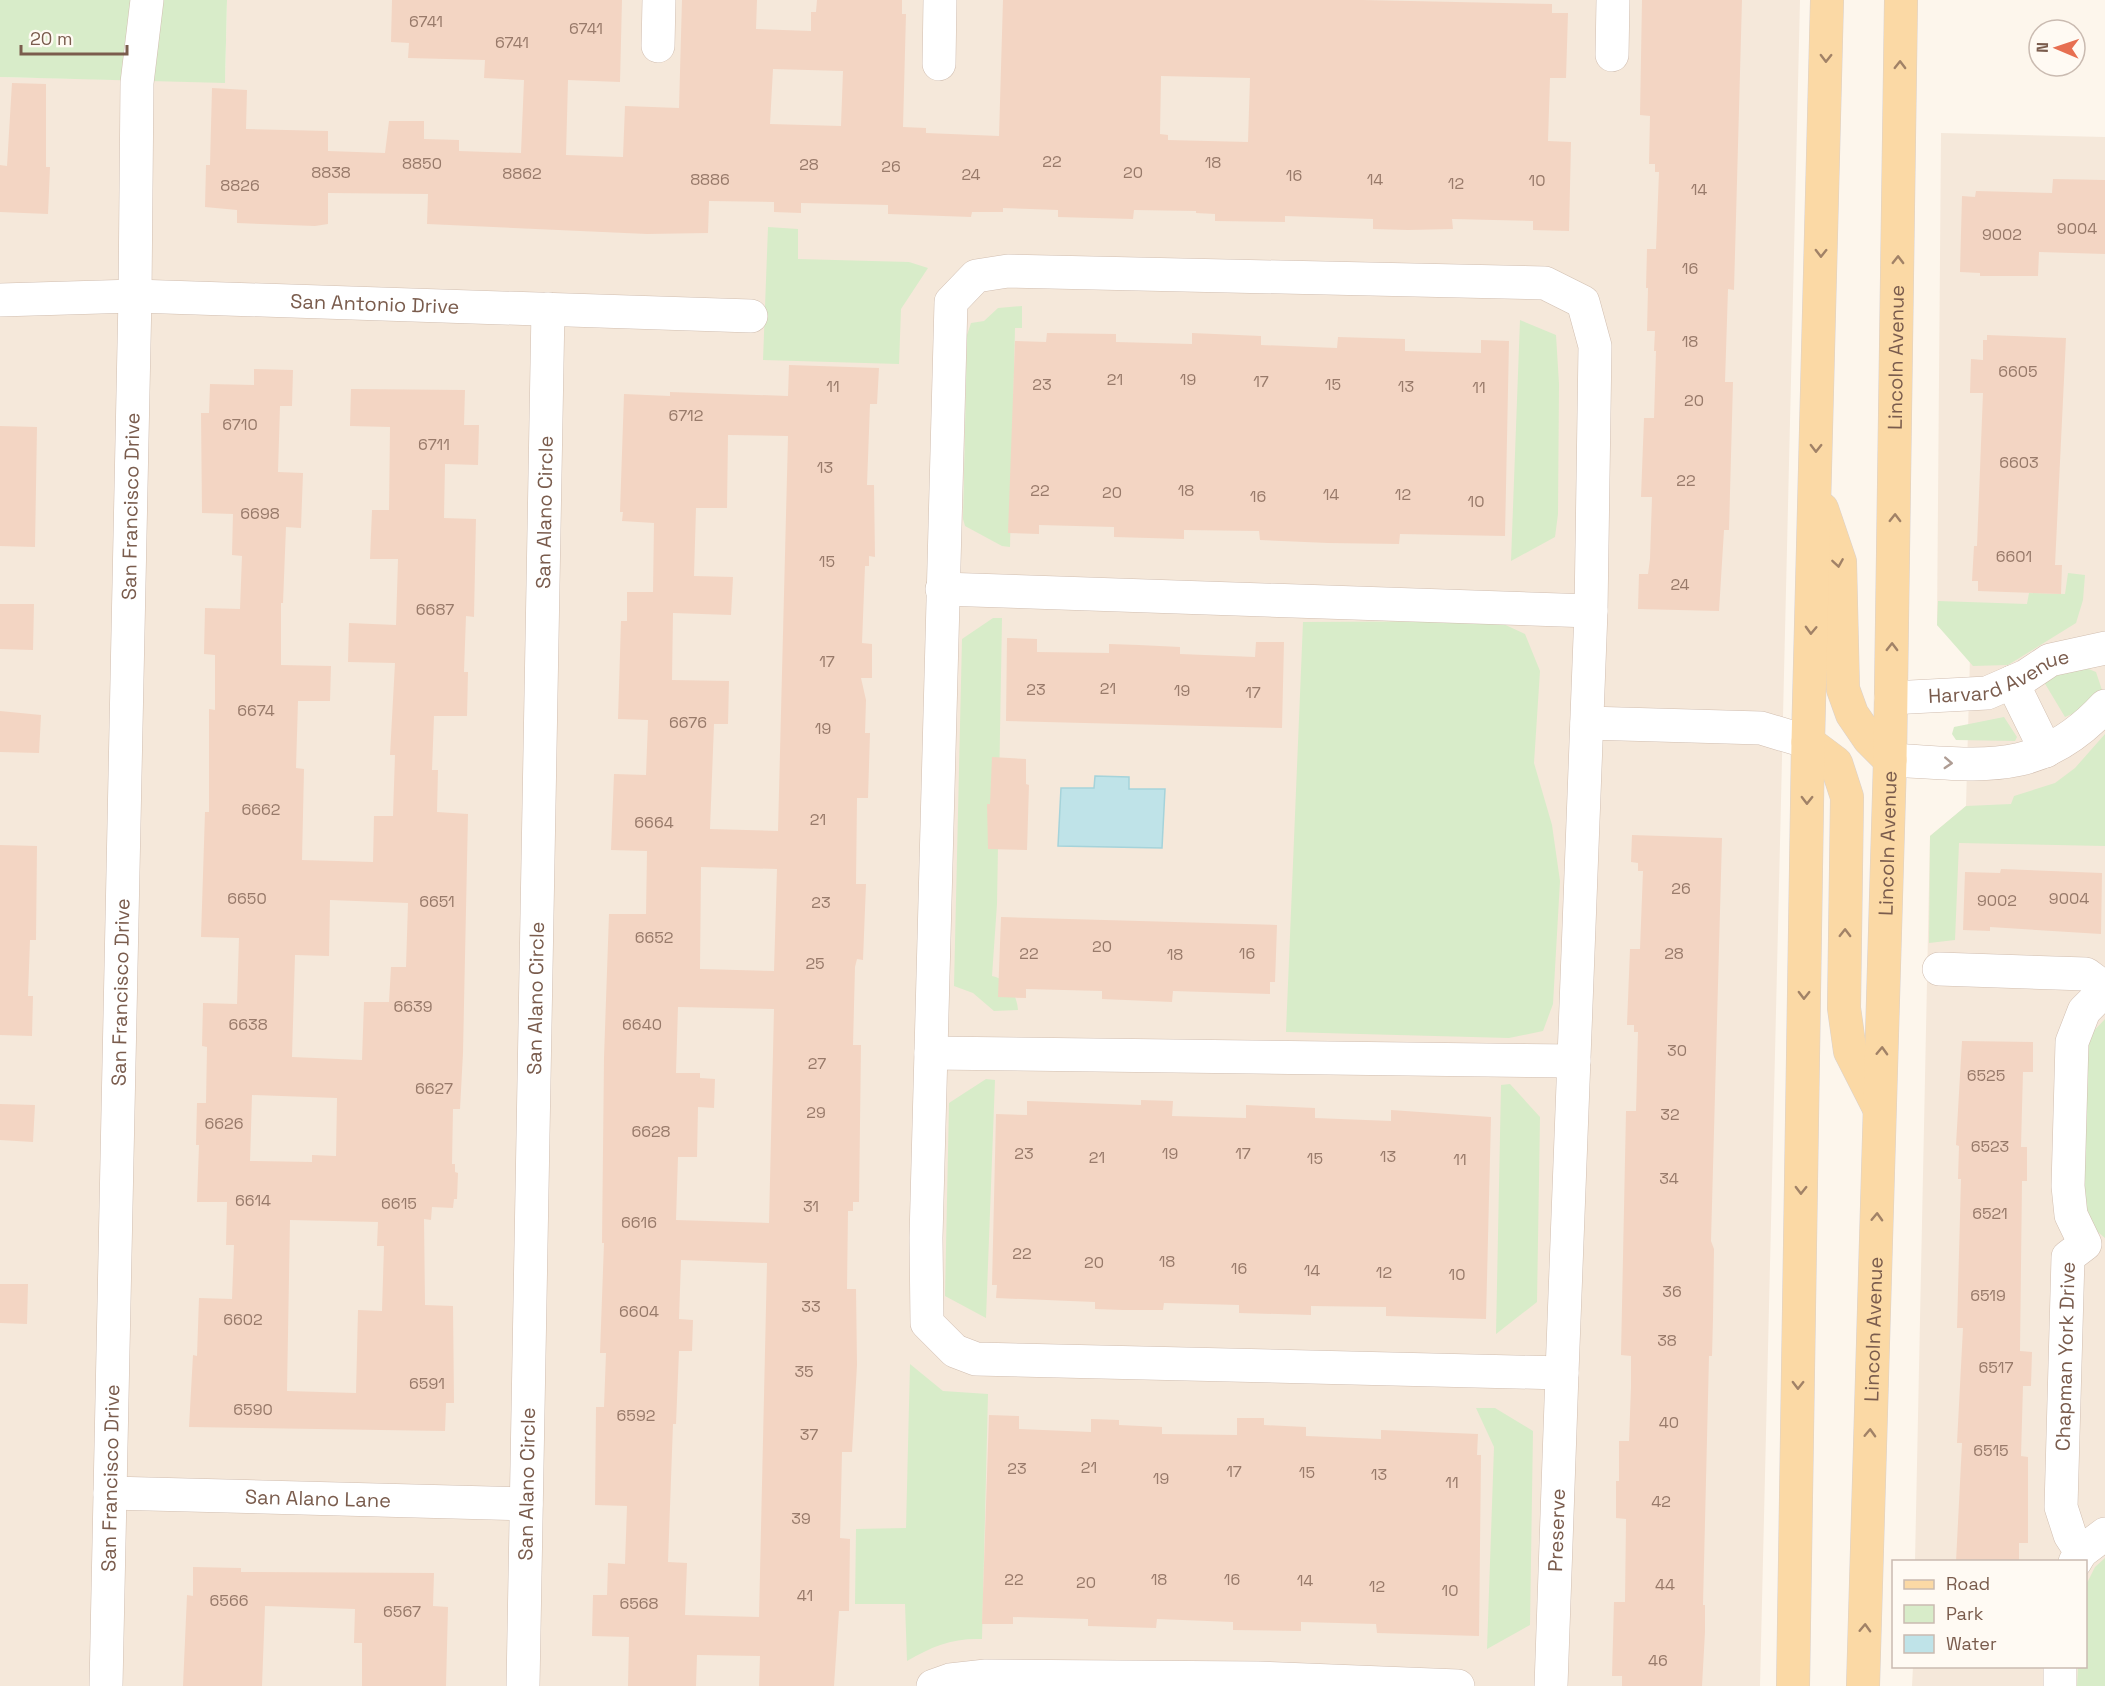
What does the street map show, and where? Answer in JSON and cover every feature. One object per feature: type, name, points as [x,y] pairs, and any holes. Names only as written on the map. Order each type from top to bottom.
[{"type":"main road","points":[[1793,1686],[1808,742],[1827,0]]},
{"type":"main road","name":"Lincoln Avenue","points":[[1863,1686],[1890,760],[1901,0]]},
{"type":"main road","points":[[1815,487],[1840,562],[1843,689],[1851,714],[1869,740],[1890,760]]},
{"type":"main road","points":[[1808,742],[1836,763],[1847,797],[1844,1008],[1850,1051],[1880,1110]]},
{"type":"street","name":"San Francisco Drive","points":[[106,1686],[135,296],[137,83],[147,0]]},
{"type":"street","points":[[658,0],[658,46]]},
{"type":"street","points":[[939,64],[940,0]]},
{"type":"street","points":[[1612,55],[1614,0]]},
{"type":"street","name":"Preserve","points":[[1551,1686],[1591,611],[1595,346],[1583,302],[1545,283],[1008,271],[976,276],[951,303],[931,1053],[927,1323],[955,1351],[976,1359],[1562,1373]]},
{"type":"street","name":"San Antonio Drive","points":[[0,300],[135,296],[751,316]]},
{"type":"street","name":"San Alano Circle","points":[[522,1686],[548,309]]},
{"type":"street","points":[[942,589],[1591,611]]},
{"type":"street","name":"Harvard Avenue","points":[[1891,698],[1987,693],[2012,682],[2050,660],[2105,648]]},
{"type":"street","points":[[2012,682],[2046,751]]},
{"type":"street","points":[[1890,760],[1996,765],[2019,761],[2046,751],[2084,729],[2105,706]]},
{"type":"street","points":[[1587,723],[1761,728],[1808,742]]},
{"type":"street","points":[[1939,969],[2086,974],[2105,989]]},
{"type":"street","name":"Chapman York Drive","points":[[2087,1549],[2070,1535],[2061,1507],[2067,1257],[2095,1251],[2071,1215],[2068,1186],[2072,1042],[2084,1011],[2105,989]]},
{"type":"street","points":[[931,1053],[1574,1061]]},
{"type":"street","name":"San Alano Lane","points":[[110,1493],[526,1504]]},
{"type":"street","points":[[2060,1668],[2060,1686]]},
{"type":"street","points":[[933,1686],[950,1680],[986,1676],[1258,1678],[1458,1686]]},
{"type":"shaded area","points":[[227,0],[1800,0],[1760,1686],[0,1686],[0,77],[225,82]]},
{"type":"shaded area","points":[[1941,133],[2105,137],[2105,1686],[1912,1686],[1913,1668],[2087,1668],[2087,1560],[1915,1560],[1930,836],[1966,806],[1970,656],[1937,625]]},
{"type":"green space","points":[[0,0],[227,0],[225,83],[0,77]]},
{"type":"green space","points":[[768,227],[798,229],[798,259],[909,262],[928,268],[901,309],[899,364],[763,360]]},
{"type":"green space","points":[[1022,306],[1022,328],[1015,328],[1010,547],[1002,546],[965,526],[963,519],[967,335],[971,323],[984,321],[998,308]]},
{"type":"green space","points":[[1520,320],[1556,335],[1559,384],[1558,514],[1555,537],[1511,561]]},
{"type":"green space","points":[[2068,573],[2085,575],[2083,600],[2076,623],[2008,665],[1973,666],[1937,625],[1938,601],[2027,604],[2029,593],[2065,594]]},
{"type":"green space","points":[[993,618],[1002,618],[997,904],[992,976],[1003,980],[1011,988],[1018,1010],[994,1011],[973,993],[954,986],[962,639]]},
{"type":"green space","points":[[1497,621],[1525,634],[1540,671],[1534,763],[1552,825],[1560,881],[1553,1004],[1543,1031],[1509,1038],[1286,1032],[1303,622]]},
{"type":"green space","points":[[2070,666],[2081,666],[2096,672],[2102,690],[2091,706],[2065,717],[2044,682]]},
{"type":"green space","points":[[2004,717],[2017,737],[2015,741],[1956,740],[1952,734],[1954,727]]},
{"type":"green space","points":[[2105,734],[2105,846],[1959,843],[1955,940],[1929,943],[1930,836],[1966,806],[2011,804],[2014,796],[2055,783],[2075,768]]},
{"type":"green space","points":[[2105,1019],[2105,1238],[2093,1228],[2084,1198],[2088,1037]]},
{"type":"green space","points":[[986,1079],[995,1080],[986,1318],[945,1296],[949,1103]]},
{"type":"green space","points":[[1510,1084],[1540,1117],[1537,1302],[1496,1334],[1501,1085]]},
{"type":"green space","points":[[910,1364],[943,1391],[988,1394],[982,1639],[943,1644],[907,1661],[905,1604],[855,1604],[856,1529],[906,1528]]},
{"type":"green space","points":[[1476,1408],[1495,1408],[1533,1431],[1530,1625],[1487,1649],[1494,1447]]},
{"type":"green space","points":[[2105,1558],[2105,1686],[2077,1686],[2078,1668],[2087,1668],[2087,1583],[2095,1567]]},
{"type":"water","points":[[1095,776],[1129,777],[1129,789],[1165,789],[1162,848],[1058,846],[1061,788],[1094,788]]},
{"type":"building","points":[[392,0],[622,0],[620,82],[568,80],[566,155],[623,157],[625,106],[679,108],[682,0],[757,0],[756,29],[811,31],[811,12],[816,12],[817,0],[902,0],[902,14],[906,14],[903,127],[926,128],[926,133],[999,136],[1003,0],[1363,0],[1552,4],[1552,13],[1568,13],[1566,78],[1550,78],[1548,141],[1571,142],[1569,231],[1533,230],[1533,221],[1452,219],[1453,229],[1408,230],[1373,229],[1373,219],[1285,216],[1285,222],[1215,221],[1215,214],[1196,213],[1196,211],[1134,210],[1133,219],[1058,217],[1058,210],[1003,208],[1003,212],[972,212],[971,217],[888,214],[888,205],[801,203],[801,213],[774,212],[774,202],[709,201],[708,233],[647,234],[427,224],[428,194],[328,193],[328,224],[315,226],[237,223],[237,210],[205,207],[206,165],[210,165],[212,88],[247,90],[246,129],[328,131],[328,151],[385,153],[389,121],[424,121],[424,139],[459,140],[459,151],[521,153],[524,80],[484,78],[485,60],[408,58],[409,43],[391,42]],"holes":[[[773,69],[843,71],[841,126],[770,124]],[[1161,76],[1250,78],[1248,142],[1168,140],[1168,135],[1160,134]]]},
{"type":"building","points":[[1642,0],[1742,0],[1734,290],[1728,289],[1725,382],[1733,382],[1729,530],[1724,530],[1719,611],[1638,609],[1639,574],[1648,574],[1650,559],[1652,497],[1641,497],[1644,418],[1654,418],[1655,331],[1647,331],[1648,288],[1646,288],[1647,249],[1656,249],[1659,172],[1655,172],[1655,164],[1649,164],[1650,116],[1640,115]]},
{"type":"building","points":[[12,83],[46,84],[46,167],[50,167],[48,214],[0,212],[0,165],[7,166]]},
{"type":"building","points":[[2053,179],[2105,180],[2105,254],[2039,252],[2038,276],[1980,276],[1980,273],[1960,272],[1962,196],[1975,197],[1976,191],[2052,193]]},
{"type":"building","points":[[1047,333],[1116,334],[1116,342],[1192,344],[1192,333],[1261,336],[1261,345],[1337,348],[1338,337],[1405,339],[1405,351],[1481,353],[1481,340],[1509,341],[1505,536],[1400,534],[1399,544],[1260,540],[1259,531],[1184,530],[1184,539],[1114,537],[1114,527],[1039,525],[1039,534],[1008,533],[1015,341],[1046,342]]},
{"type":"building","points":[[1987,335],[2066,338],[2055,565],[2062,565],[2061,594],[1978,591],[1978,581],[1972,581],[1974,546],[1977,546],[1983,393],[1970,393],[1971,359],[1983,360],[1983,340],[1987,340]]},
{"type":"building","points":[[789,365],[879,368],[877,404],[870,404],[867,485],[874,485],[875,557],[869,556],[869,566],[865,566],[862,643],[872,644],[872,678],[861,678],[866,700],[865,733],[870,733],[868,798],[857,798],[856,884],[866,884],[863,960],[857,959],[855,967],[853,1045],[861,1045],[859,1202],[853,1202],[853,1211],[848,1211],[847,1289],[856,1289],[857,1365],[852,1452],[842,1452],[840,1538],[850,1539],[849,1611],[839,1611],[834,1686],[759,1686],[760,1656],[697,1655],[696,1686],[628,1686],[629,1637],[592,1636],[593,1595],[607,1595],[608,1563],[625,1564],[627,1506],[595,1505],[596,1407],[604,1407],[606,1353],[600,1353],[604,1243],[602,1243],[604,1058],[609,914],[646,914],[647,851],[611,850],[614,774],[646,775],[648,720],[618,719],[621,621],[627,621],[627,592],[653,592],[654,523],[622,521],[623,512],[620,512],[624,394],[670,396],[670,392],[788,396]],"holes":[[[728,435],[788,436],[778,831],[710,829],[714,724],[728,724],[729,681],[672,680],[673,613],[731,615],[733,577],[694,576],[696,508],[727,508]],[[701,867],[777,869],[774,971],[700,969]],[[678,1007],[774,1009],[769,1223],[676,1220],[678,1157],[697,1157],[698,1107],[714,1108],[715,1079],[700,1078],[700,1073],[676,1073]],[[681,1260],[767,1263],[759,1617],[685,1615],[687,1563],[668,1562],[673,1424],[676,1424],[679,1351],[692,1351],[693,1320],[679,1319]]]},
{"type":"building","points":[[254,369],[293,370],[292,406],[280,406],[278,472],[303,473],[301,528],[286,527],[283,603],[281,603],[281,665],[331,666],[330,701],[298,701],[296,768],[304,769],[302,860],[373,862],[374,816],[393,816],[395,755],[390,755],[395,663],[348,662],[349,623],[396,625],[398,559],[370,559],[372,510],[389,510],[390,427],[350,426],[351,389],[465,390],[464,425],[479,425],[478,465],[445,464],[444,518],[476,519],[474,617],[466,616],[464,672],[468,672],[467,716],[434,716],[432,770],[438,770],[437,812],[468,814],[463,1053],[460,1109],[453,1109],[452,1164],[455,1164],[455,1172],[458,1173],[457,1199],[454,1199],[453,1208],[432,1207],[431,1220],[424,1219],[425,1305],[453,1306],[454,1403],[446,1403],[445,1431],[189,1427],[193,1355],[197,1356],[199,1298],[232,1299],[234,1245],[226,1245],[227,1202],[197,1202],[199,1145],[196,1145],[197,1103],[206,1103],[207,1047],[202,1046],[203,1003],[237,1004],[239,938],[201,937],[205,812],[209,812],[209,709],[215,710],[215,655],[204,654],[205,608],[240,609],[242,556],[232,555],[233,514],[202,513],[201,413],[209,413],[210,384],[254,385]],"holes":[[[330,900],[408,903],[406,967],[391,967],[389,1002],[364,1002],[362,1060],[292,1057],[295,955],[329,956]],[[252,1095],[337,1098],[336,1156],[312,1155],[312,1162],[250,1161]],[[290,1220],[378,1222],[377,1246],[384,1246],[382,1311],[358,1310],[356,1393],[287,1391]]]},
{"type":"building","points":[[0,426],[37,427],[35,547],[0,546]]},
{"type":"building","points":[[0,604],[34,604],[33,650],[0,649]]},
{"type":"building","points":[[1007,638],[1037,639],[1037,652],[1109,653],[1109,644],[1180,647],[1180,654],[1255,657],[1256,642],[1284,642],[1282,728],[1006,721]]},
{"type":"building","points":[[0,711],[41,715],[39,753],[0,752]]},
{"type":"building","points":[[992,757],[1026,759],[1026,784],[1029,785],[1027,850],[988,849],[987,804],[990,804]]},
{"type":"building","points":[[1632,835],[1722,838],[1711,1241],[1714,1249],[1713,1319],[1712,1356],[1709,1356],[1703,1605],[1705,1605],[1705,1632],[1702,1686],[1622,1686],[1622,1676],[1612,1676],[1614,1602],[1625,1602],[1626,1519],[1616,1518],[1616,1481],[1619,1481],[1619,1441],[1629,1441],[1631,1387],[1631,1356],[1621,1355],[1626,1111],[1636,1111],[1638,1032],[1634,1032],[1634,1025],[1627,1025],[1630,949],[1640,949],[1643,871],[1638,871],[1638,863],[1631,862]]},
{"type":"building","points":[[0,845],[37,846],[36,940],[30,940],[28,996],[33,996],[32,1036],[0,1035]]},
{"type":"building","points":[[2001,869],[2102,873],[2101,934],[1990,927],[1990,931],[1963,930],[1965,872],[2000,873]]},
{"type":"building","points":[[1001,917],[1277,925],[1275,982],[1270,982],[1270,994],[1173,991],[1172,1002],[1102,999],[1102,991],[1026,989],[1026,998],[998,997]]},
{"type":"building","points":[[1962,1041],[2033,1042],[2033,1072],[2023,1072],[2022,1108],[2021,1147],[2027,1147],[2027,1181],[2022,1181],[2020,1351],[2032,1352],[2031,1386],[2023,1386],[2021,1456],[2028,1457],[2028,1543],[2019,1543],[2019,1560],[1956,1560],[1962,1443],[1957,1443],[1963,1328],[1957,1328],[1961,1179],[1958,1179],[1959,1146],[1956,1145]]},
{"type":"building","points":[[1141,1100],[1173,1101],[1172,1116],[1246,1118],[1246,1105],[1315,1108],[1315,1118],[1391,1121],[1391,1110],[1491,1117],[1486,1319],[1386,1316],[1386,1307],[1311,1306],[1311,1315],[1239,1313],[1239,1305],[1164,1303],[1163,1310],[1123,1310],[1095,1309],[1095,1302],[996,1298],[997,1285],[992,1285],[996,1114],[1027,1115],[1027,1101],[1141,1105]]},
{"type":"building","points":[[0,1104],[35,1105],[33,1142],[0,1140]]},
{"type":"building","points":[[0,1284],[28,1284],[27,1324],[0,1323]]},
{"type":"building","points":[[989,1415],[1019,1416],[1019,1429],[1091,1432],[1091,1419],[1119,1420],[1119,1425],[1162,1427],[1162,1434],[1237,1435],[1237,1418],[1264,1418],[1264,1425],[1306,1427],[1306,1436],[1381,1439],[1381,1430],[1478,1434],[1477,1455],[1481,1455],[1479,1636],[1377,1633],[1376,1624],[1301,1622],[1301,1631],[1233,1630],[1233,1622],[1157,1619],[1156,1628],[1088,1626],[1088,1619],[1013,1617],[1013,1624],[982,1624]]},
{"type":"building","points":[[193,1567],[241,1568],[241,1572],[434,1573],[433,1606],[448,1607],[446,1686],[362,1686],[362,1643],[354,1643],[355,1609],[265,1606],[262,1686],[183,1686],[187,1595],[193,1596]]}]
